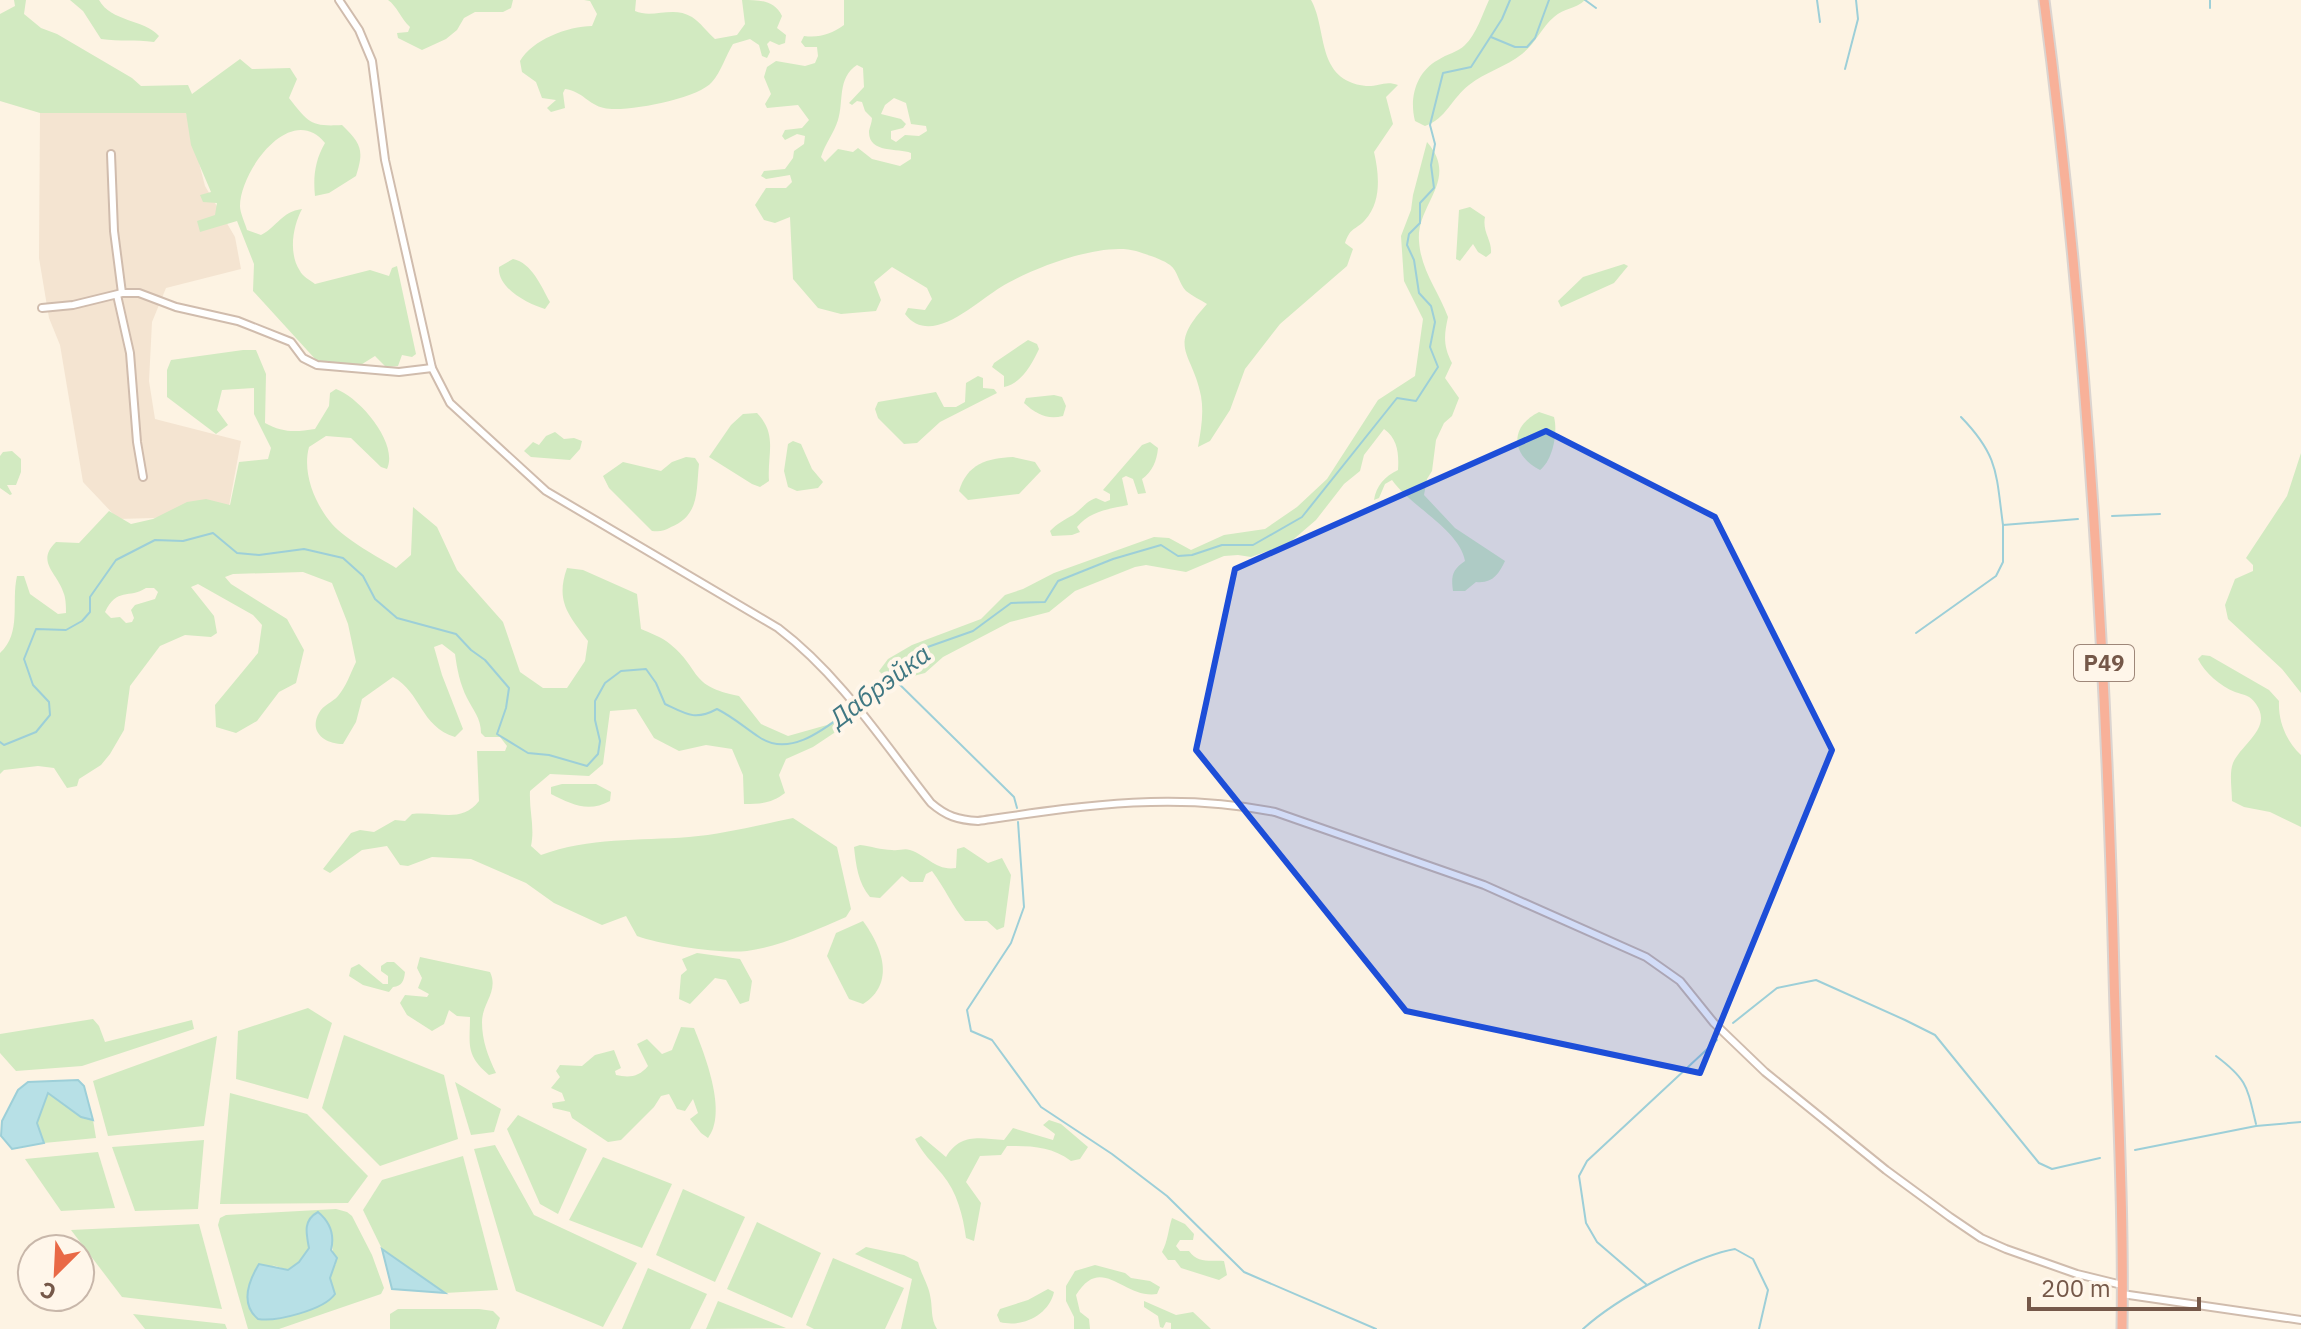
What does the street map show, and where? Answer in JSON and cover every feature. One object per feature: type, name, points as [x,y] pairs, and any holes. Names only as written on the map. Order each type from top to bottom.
[{"type":"highway","name":"Р49","points":[[2044,0],[2074,272],[2100,596],[2109,780],[2122,1329]]},
{"type":"street","points":[[339,0],[359,30],[372,61],[385,160],[432,368],[450,403],[546,491],[778,628],[804,647],[849,697],[942,813],[958,820],[978,821],[1099,803],[1153,801],[1240,805],[1275,812],[1484,885],[1646,957],[1680,981],[1714,1023],[1765,1072],[1886,1170],[1981,1238],[2122,1289],[2301,1320]]},
{"type":"street","points":[[111,154],[120,294],[130,353],[143,477]]},
{"type":"street","points":[[42,308],[73,305],[120,294],[148,295],[176,307],[238,321],[291,342],[303,358],[317,365],[399,372],[432,368]]},
{"type":"highlighted area","points":[[1546,431],[1715,517],[1832,750],[1700,1073],[1406,1011],[1196,750],[1235,569]]},
{"type":"shaded area","points":[[40,113],[186,113],[205,186],[235,237],[241,269],[166,288],[152,322],[149,381],[155,419],[241,441],[229,506],[154,518],[118,519],[83,482],[60,345],[49,318],[39,258]]},
{"type":"green space","points":[[14,0],[26,0],[24,14],[41,28],[57,34],[141,86],[188,85],[192,94],[240,59],[252,69],[290,68],[297,79],[289,98],[301,113],[316,124],[342,125],[360,148],[359,167],[356,176],[329,193],[315,196],[316,169],[325,143],[312,132],[297,130],[283,135],[270,146],[248,175],[240,209],[247,230],[261,235],[284,216],[302,209],[294,231],[294,256],[301,273],[315,284],[370,270],[389,276],[392,268],[397,266],[416,354],[412,357],[402,355],[398,366],[386,367],[375,356],[359,366],[317,361],[253,291],[254,264],[237,221],[200,232],[197,221],[215,215],[217,203],[203,202],[200,195],[211,192],[191,145],[186,113],[40,113],[0,101],[0,14],[15,6]]},
{"type":"green space","points":[[70,0],[99,0],[111,13],[145,26],[159,36],[154,42],[101,39],[83,11]]},
{"type":"green space","points":[[388,0],[513,0],[511,8],[503,12],[475,12],[464,18],[457,30],[446,39],[422,50],[398,38],[397,33],[408,32],[410,27]]},
{"type":"green space","points":[[584,0],[636,0],[635,11],[642,13],[685,14],[695,19],[715,39],[737,35],[745,24],[742,0],[760,1],[771,4],[782,16],[777,28],[786,35],[785,43],[779,45],[770,41],[767,44],[770,52],[767,58],[762,56],[759,45],[750,39],[733,44],[712,82],[677,99],[614,109],[599,106],[565,89],[565,108],[551,112],[547,108],[556,100],[542,98],[536,82],[522,72],[520,61],[533,47],[552,36],[592,26],[597,14],[590,1]]},
{"type":"green space","points":[[844,0],[1311,0],[1326,52],[1338,74],[1350,82],[1366,86],[1398,85],[1386,97],[1393,124],[1374,152],[1377,196],[1365,220],[1347,238],[1345,243],[1353,249],[1347,266],[1280,324],[1245,369],[1230,410],[1210,441],[1198,447],[1202,402],[1185,350],[1185,341],[1195,319],[1207,304],[1186,291],[1173,268],[1158,259],[1122,249],[1067,258],[1014,280],[953,319],[927,326],[916,323],[905,314],[908,308],[925,310],[932,299],[927,288],[892,267],[874,282],[881,300],[876,311],[841,314],[818,308],[793,279],[790,217],[775,223],[764,220],[755,205],[766,188],[786,188],[792,182],[790,175],[766,179],[761,176],[764,171],[785,169],[794,151],[804,144],[805,136],[797,134],[785,140],[782,136],[785,130],[802,128],[809,120],[798,105],[767,108],[765,104],[771,94],[764,77],[767,67],[776,61],[805,66],[815,63],[817,47],[805,47],[801,42],[804,36],[825,35],[844,25]],"holes":[[[857,65],[863,68],[864,87],[849,103],[862,102],[872,118],[869,131],[873,143],[885,149],[911,153],[911,159],[900,166],[872,159],[858,148],[853,152],[838,149],[825,162],[821,157],[838,120],[846,76]],[[894,98],[906,103],[911,124],[926,126],[927,131],[919,136],[905,135],[896,142],[891,139],[891,131],[906,124],[901,119],[881,114],[885,105]]]},
{"type":"green space","points":[[1489,0],[1585,0],[1554,17],[1522,54],[1469,85],[1432,123],[1425,126],[1415,121],[1413,103],[1419,79],[1430,65],[1469,41]]},
{"type":"green space","points":[[1427,142],[1439,168],[1438,180],[1420,228],[1420,252],[1448,317],[1445,340],[1452,363],[1445,378],[1459,398],[1452,416],[1444,423],[1436,440],[1432,471],[1424,495],[1455,528],[1505,561],[1494,577],[1476,582],[1465,591],[1453,591],[1453,574],[1465,561],[1454,539],[1392,480],[1385,484],[1379,498],[1374,500],[1382,482],[1398,470],[1397,447],[1384,429],[1364,455],[1360,471],[1344,484],[1316,520],[1288,544],[1251,557],[1224,556],[1186,572],[1146,565],[1135,567],[1075,591],[1049,612],[1010,622],[943,657],[925,673],[890,682],[879,671],[888,659],[912,645],[981,619],[1005,595],[1054,573],[1154,537],[1169,538],[1191,550],[1224,535],[1265,529],[1297,507],[1327,479],[1378,400],[1415,376],[1423,319],[1404,281],[1401,236],[1411,210]]},
{"type":"green space","points":[[1470,207],[1485,217],[1491,253],[1486,257],[1473,244],[1460,261],[1456,259],[1459,210]]},
{"type":"green space","points":[[513,259],[526,265],[535,276],[550,302],[545,309],[522,299],[503,282],[499,267]]},
{"type":"green space","points":[[1624,264],[1628,266],[1614,283],[1561,307],[1558,301],[1583,277]]},
{"type":"green space","points":[[1028,340],[1037,344],[1039,349],[1036,355],[1021,378],[1004,387],[1004,376],[992,367],[994,363]]},
{"type":"green space","points":[[256,350],[266,374],[265,423],[284,430],[315,429],[329,406],[330,393],[336,389],[355,401],[382,434],[389,458],[387,469],[351,438],[326,436],[309,447],[309,478],[315,498],[326,516],[345,536],[396,568],[411,555],[413,507],[437,527],[457,570],[503,622],[520,672],[543,688],[567,688],[585,661],[588,641],[563,599],[567,568],[583,570],[637,594],[641,629],[670,644],[703,682],[739,696],[761,724],[788,736],[827,725],[847,711],[852,721],[813,747],[786,759],[779,775],[785,793],[766,802],[744,804],[743,775],[732,749],[706,745],[679,751],[654,738],[636,709],[610,711],[603,764],[589,776],[550,774],[530,791],[531,846],[541,855],[596,842],[702,836],[793,818],[837,847],[851,909],[846,917],[760,949],[736,952],[707,950],[637,936],[626,916],[602,925],[554,903],[526,883],[471,859],[432,857],[408,866],[400,865],[387,846],[362,850],[330,873],[323,869],[351,833],[360,830],[374,832],[395,820],[405,821],[412,814],[449,815],[472,808],[479,801],[477,751],[505,751],[507,746],[500,737],[485,737],[481,733],[478,718],[461,682],[455,654],[442,644],[434,647],[463,729],[455,737],[434,725],[410,691],[393,677],[362,699],[356,722],[343,744],[320,736],[316,726],[319,713],[341,692],[356,662],[348,624],[332,583],[303,572],[233,574],[225,577],[231,584],[287,619],[304,650],[296,683],[279,692],[257,721],[236,733],[216,727],[215,705],[258,653],[262,625],[253,615],[198,584],[191,587],[214,616],[217,633],[211,637],[185,635],[160,646],[130,686],[124,730],[101,765],[79,779],[77,786],[67,788],[54,768],[38,766],[4,770],[0,774],[0,653],[7,645],[13,627],[17,576],[24,576],[30,594],[58,614],[66,613],[64,594],[48,562],[50,549],[56,542],[79,543],[109,511],[131,524],[153,519],[187,502],[206,499],[230,505],[239,462],[268,459],[271,448],[254,414],[254,388],[222,390],[217,410],[228,425],[216,434],[167,397],[167,370],[171,360]],"holes":[[[154,588],[158,592],[155,599],[135,605],[131,610],[132,622],[126,623],[120,617],[111,618],[105,612],[119,596]]]},
{"type":"green space","points":[[978,376],[983,378],[983,388],[994,389],[997,393],[940,422],[917,443],[904,444],[878,418],[875,409],[878,402],[936,392],[944,407],[956,407],[965,402],[966,383]]},
{"type":"green space","points":[[1062,397],[1066,406],[1063,416],[1042,415],[1024,403],[1026,398]]},
{"type":"green space","points":[[1539,412],[1554,417],[1555,430],[1551,453],[1540,470],[1523,457],[1517,441],[1522,425]]},
{"type":"green space","points":[[757,413],[767,429],[770,445],[769,481],[760,487],[709,457],[731,425],[743,414]]},
{"type":"green space","points":[[555,432],[564,439],[582,441],[580,449],[570,460],[531,457],[524,451],[533,442],[539,445],[546,436]]},
{"type":"green space","points":[[793,441],[801,444],[812,469],[823,482],[818,488],[797,491],[788,487],[784,471],[788,444]]},
{"type":"green space","points":[[1150,442],[1158,448],[1153,466],[1142,479],[1146,493],[1138,494],[1133,479],[1126,476],[1122,478],[1128,505],[1088,517],[1077,527],[1080,532],[1052,536],[1050,531],[1053,528],[1089,501],[1096,498],[1105,502],[1110,500],[1110,494],[1103,490],[1142,445]]},
{"type":"green space","points":[[12,451],[21,459],[21,472],[16,485],[7,485],[10,495],[0,488],[0,456],[3,452]]},
{"type":"green space","points":[[2301,453],[2301,693],[2282,669],[2228,619],[2225,605],[2235,579],[2253,571],[2253,565],[2246,558],[2287,496]]},
{"type":"green space","points":[[686,457],[695,458],[699,464],[695,501],[687,516],[662,531],[652,531],[609,488],[603,476],[623,462],[661,471],[672,462]]},
{"type":"green space","points":[[1013,457],[1035,462],[1041,471],[1019,494],[968,500],[959,491],[967,474],[979,464]]},
{"type":"green space","points":[[2202,655],[2210,656],[2269,690],[2279,701],[2284,730],[2301,755],[2301,827],[2270,812],[2244,807],[2232,801],[2233,763],[2259,728],[2260,713],[2251,699],[2224,686],[2209,674],[2198,659]]},
{"type":"green space","points":[[596,784],[611,792],[610,801],[587,807],[573,804],[551,794],[551,787]]},
{"type":"green space","points":[[854,847],[910,850],[949,868],[956,868],[957,849],[964,847],[988,863],[1002,858],[1011,875],[1004,927],[997,930],[987,921],[965,921],[932,871],[926,874],[923,882],[910,882],[902,876],[880,898],[870,897],[857,867]]},
{"type":"green space","points":[[863,921],[876,942],[883,975],[880,986],[863,1004],[849,999],[827,956],[836,933]]},
{"type":"green space","points":[[697,953],[740,959],[752,981],[749,1001],[740,1004],[726,980],[715,978],[690,1004],[679,999],[681,975],[687,970],[682,959]]},
{"type":"green space","points":[[420,957],[490,972],[493,985],[483,1015],[482,1029],[496,1073],[489,1075],[472,1055],[470,1017],[457,1016],[449,1010],[444,1024],[432,1031],[407,1015],[400,1003],[405,995],[427,997],[429,994],[418,988],[422,978],[417,968]]},
{"type":"green space","points":[[394,962],[405,972],[399,986],[389,992],[363,985],[349,976],[351,968],[359,964],[383,984],[388,984],[388,976],[381,971],[381,966]]},
{"type":"green space","points":[[308,1008],[332,1023],[308,1099],[236,1079],[238,1031]]},
{"type":"green space","points":[[93,1019],[105,1042],[192,1020],[194,1029],[82,1066],[16,1071],[0,1053],[0,1034]]},
{"type":"green space","points":[[681,1027],[694,1028],[713,1084],[716,1114],[708,1138],[690,1119],[698,1113],[693,1099],[685,1111],[677,1109],[669,1094],[661,1096],[621,1140],[608,1142],[572,1118],[570,1112],[553,1108],[552,1103],[565,1101],[562,1093],[551,1088],[560,1077],[556,1071],[560,1065],[582,1066],[595,1055],[614,1050],[621,1068],[615,1071],[616,1075],[634,1076],[648,1066],[637,1044],[647,1039],[662,1054],[672,1050]]},
{"type":"green space","points":[[344,1035],[444,1075],[458,1139],[380,1166],[322,1108]]},
{"type":"green space","points":[[217,1036],[204,1126],[108,1136],[93,1081]]},
{"type":"green space","points":[[455,1082],[501,1109],[494,1132],[471,1135]]},
{"type":"green space","points":[[48,1093],[81,1117],[93,1120],[96,1138],[44,1143],[37,1123]]},
{"type":"green space","points":[[230,1093],[307,1114],[368,1176],[348,1203],[220,1204]]},
{"type":"green space","points":[[518,1115],[587,1149],[558,1214],[540,1204],[507,1129]]},
{"type":"green space","points":[[1049,1120],[1061,1124],[1088,1147],[1080,1159],[1071,1161],[1048,1150],[1024,1146],[1007,1146],[1001,1155],[980,1156],[966,1182],[981,1203],[974,1241],[966,1238],[952,1188],[915,1139],[921,1136],[946,1157],[957,1144],[978,1138],[1004,1140],[1013,1128],[1053,1140],[1055,1134],[1043,1125]]},
{"type":"green space","points":[[204,1140],[198,1209],[135,1211],[112,1147]]},
{"type":"green space","points":[[495,1145],[534,1215],[637,1263],[603,1327],[516,1291],[474,1149]]},
{"type":"green space","points":[[98,1152],[115,1208],[61,1211],[25,1159]]},
{"type":"green space","points":[[463,1156],[498,1290],[445,1293],[382,1249],[363,1210],[382,1180]]},
{"type":"green space","points":[[603,1157],[672,1184],[642,1248],[569,1220]]},
{"type":"green space","points":[[683,1189],[745,1217],[715,1282],[656,1255]]},
{"type":"green space","points":[[336,1209],[347,1212],[372,1255],[384,1288],[381,1294],[279,1329],[248,1329],[218,1225],[220,1218],[226,1215]],"holes":[[[318,1212],[330,1230],[336,1264],[330,1278],[335,1294],[272,1265],[288,1270],[299,1262],[309,1248],[306,1234]]]},
{"type":"green space","points":[[1172,1218],[1185,1224],[1194,1234],[1193,1240],[1180,1240],[1176,1246],[1180,1251],[1189,1251],[1200,1260],[1224,1261],[1227,1275],[1219,1280],[1181,1268],[1175,1260],[1168,1260],[1162,1252]]},
{"type":"green space","points":[[757,1222],[821,1253],[792,1318],[727,1289]]},
{"type":"green space","points":[[199,1224],[222,1309],[122,1297],[96,1263],[96,1233],[73,1233],[71,1230]]},
{"type":"green space","points":[[866,1247],[904,1255],[918,1262],[929,1291],[932,1317],[937,1329],[901,1329],[912,1279],[855,1254]]},
{"type":"green space","points":[[833,1258],[904,1288],[885,1329],[814,1329],[806,1325]]},
{"type":"green space","points":[[1095,1265],[1125,1273],[1131,1278],[1150,1281],[1160,1287],[1157,1294],[1145,1294],[1114,1281],[1095,1278],[1076,1295],[1080,1312],[1089,1319],[1090,1329],[1074,1329],[1074,1317],[1066,1301],[1066,1286],[1075,1271]]},
{"type":"green space","points":[[648,1268],[707,1294],[690,1329],[622,1329]]},
{"type":"green space","points":[[1048,1289],[1054,1292],[1041,1313],[1017,1323],[1000,1322],[997,1315],[1000,1309],[1028,1300]]},
{"type":"green space","points":[[718,1301],[786,1328],[706,1329]]},
{"type":"green space","points":[[1144,1301],[1176,1315],[1193,1312],[1211,1329],[1171,1329],[1171,1323],[1166,1322],[1163,1328],[1160,1327],[1158,1316],[1144,1307]]},
{"type":"green space","points":[[398,1309],[479,1309],[493,1311],[500,1318],[496,1329],[390,1329],[390,1314]]},
{"type":"green space","points":[[133,1314],[225,1324],[227,1329],[145,1329]]},
{"type":"water","points":[[78,1080],[84,1086],[93,1120],[81,1117],[48,1093],[37,1123],[44,1143],[12,1149],[1,1136],[2,1121],[18,1090],[28,1082]]},
{"type":"water","points":[[318,1212],[330,1229],[331,1250],[337,1258],[330,1278],[335,1294],[321,1305],[299,1314],[258,1319],[252,1313],[248,1300],[249,1285],[255,1271],[259,1264],[288,1270],[299,1262],[309,1248],[308,1223]]},
{"type":"water","points":[[382,1249],[445,1293],[392,1289]]},
{"type":"waterway","name":"Дабрэйка","points":[[859,704],[887,673],[922,649],[973,631],[1011,603],[1045,602],[1058,581],[1113,559],[1161,545],[1178,556],[1192,555],[1222,545],[1253,545],[1302,517],[1397,398],[1416,401],[1438,367],[1430,347],[1435,322],[1431,306],[1419,293],[1414,260],[1407,245],[1409,234],[1420,223],[1420,203],[1434,188],[1431,165],[1435,144],[1430,125],[1443,73],[1471,67],[1502,19],[1510,0]]},
{"type":"waterway","points":[[1491,37],[1515,47],[1527,47],[1535,38],[1549,0]]},
{"type":"waterway","points":[[1585,0],[1596,8]]},
{"type":"waterway","points":[[1817,0],[1820,22]]},
{"type":"waterway","points":[[1845,69],[1858,19],[1856,0]]},
{"type":"waterway","points":[[2210,0],[2210,8]]},
{"type":"waterway","points":[[1961,417],[1983,443],[1994,466],[2003,525],[2078,519]]},
{"type":"waterway","points":[[2112,516],[2160,514]]},
{"type":"waterway","points":[[1916,633],[1996,576],[2003,562],[2003,526]]},
{"type":"waterway","name":"Дабрэйка","points":[[0,742],[4,745],[36,732],[50,715],[49,702],[33,685],[24,659],[36,629],[66,630],[82,621],[90,612],[90,597],[116,560],[155,540],[183,541],[213,533],[237,553],[259,555],[304,549],[343,558],[363,576],[375,599],[397,618],[456,634],[485,660],[509,688],[497,734],[528,753],[549,755],[587,766],[598,754],[600,741],[595,701],[605,683],[621,671],[646,669],[665,704],[696,715],[717,709],[771,743],[784,744],[809,737],[854,707]]},
{"type":"waterway","points":[[889,674],[1014,797],[1017,808]]},
{"type":"waterway","points":[[1018,822],[1024,907],[1011,943],[967,1010],[971,1031],[992,1040],[1041,1107],[1112,1154],[1167,1196],[1244,1272],[1376,1329]]},
{"type":"waterway","points":[[1733,1023],[1777,988],[1816,980],[1935,1035],[2039,1163],[2052,1169],[2100,1158]]},
{"type":"waterway","points":[[1647,1285],[1597,1242],[1586,1223],[1579,1176],[1587,1161],[1717,1040]]},
{"type":"waterway","points":[[2216,1056],[2245,1085],[2256,1124]]},
{"type":"waterway","points":[[2135,1150],[2256,1126],[2301,1122]]},
{"type":"waterway","points":[[1583,1329],[1655,1281],[1698,1261],[1735,1249],[1753,1259],[1768,1290],[1759,1329]]}]
